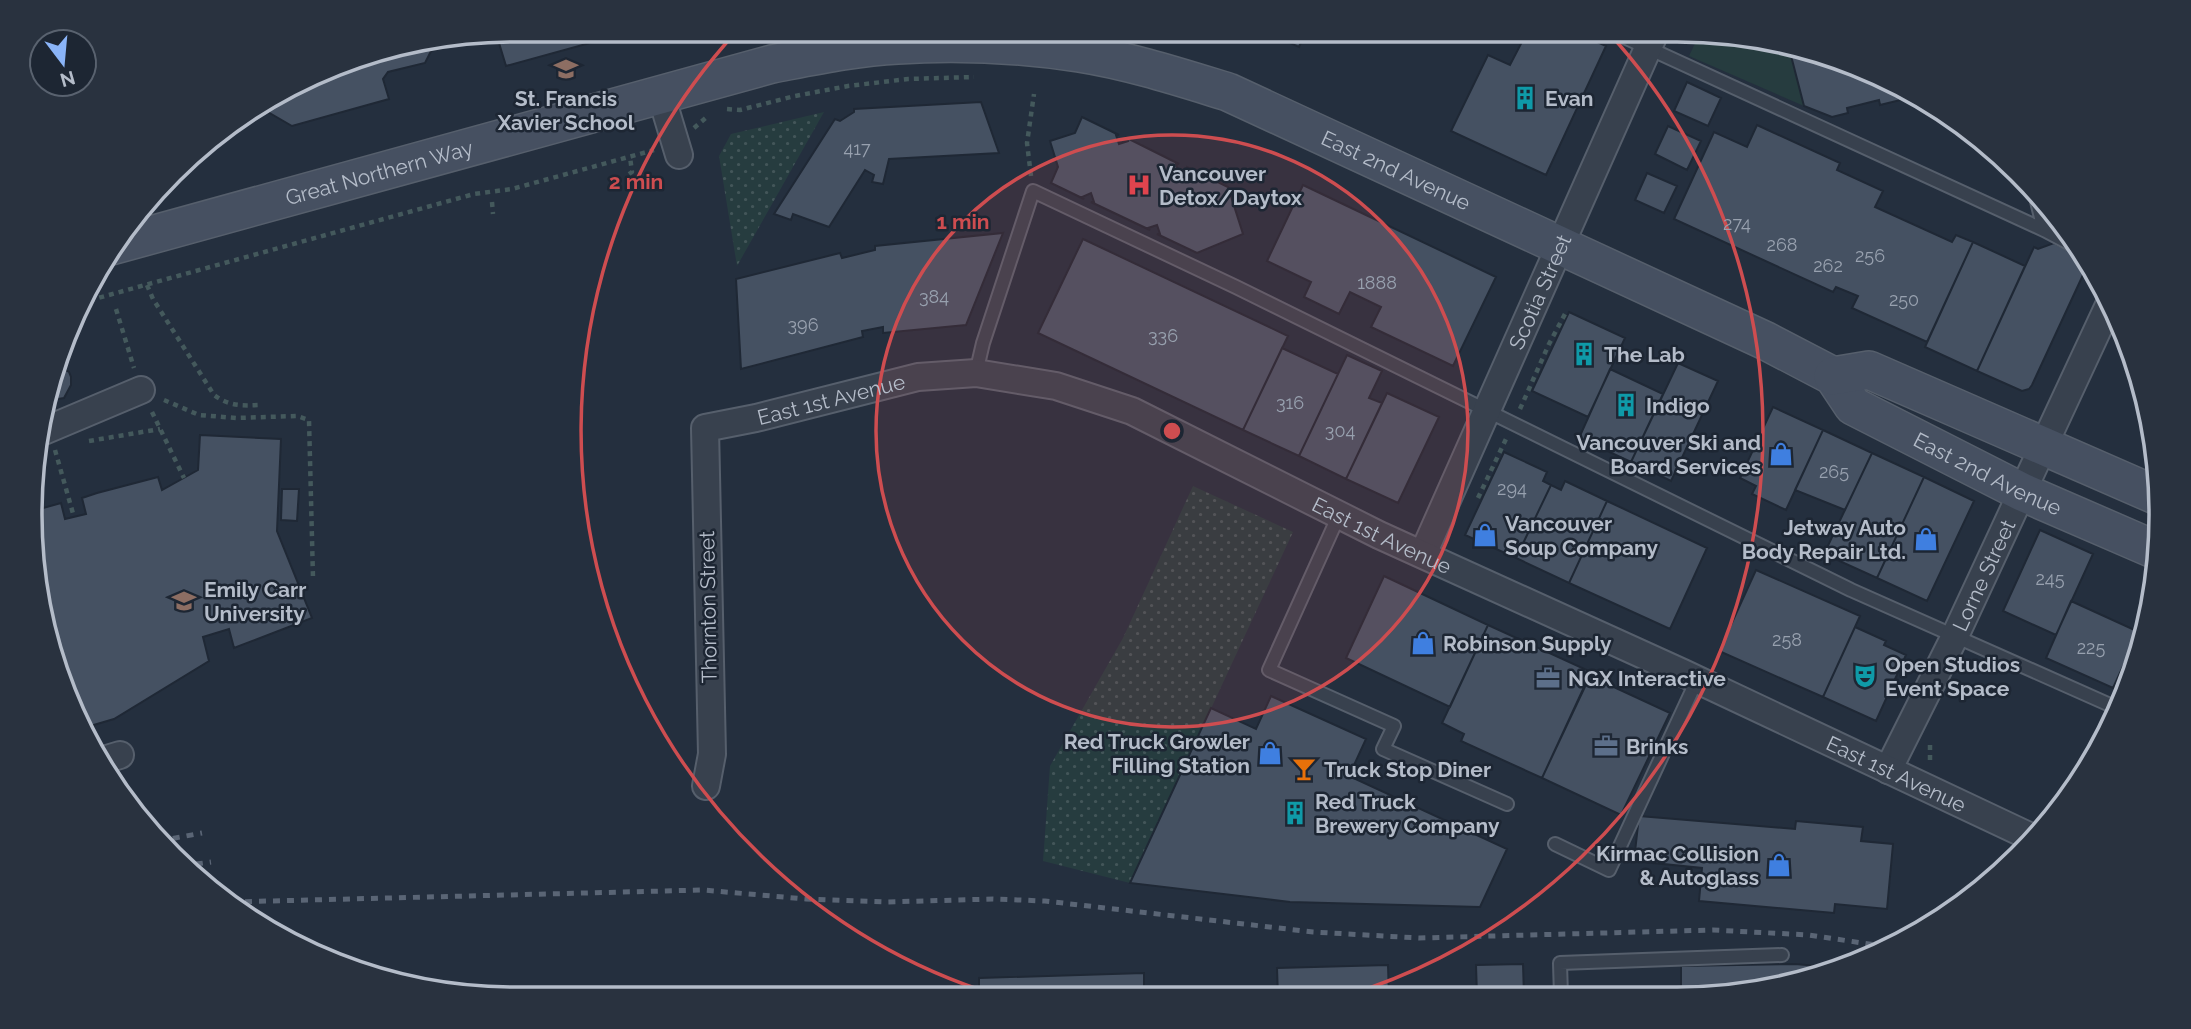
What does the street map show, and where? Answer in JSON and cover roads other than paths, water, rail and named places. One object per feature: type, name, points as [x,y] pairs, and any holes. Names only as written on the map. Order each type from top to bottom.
[{"type":"main road","name":"Great Northern Way","points":[[130,241],[772,64],[905,42]]},
{"type":"main road","name":"East 2nd Avenue","points":[[985,42],[1079,53],[1157,70],[1228,92],[1766,341],[1833,376],[1853,405],[2022,492],[2148,547]]},
{"type":"main road","name":"East 2nd Avenue","points":[[1833,376],[1870,370],[2148,492]]},
{"type":"street","name":"Scotia Street","points":[[1423,554],[1652,42]]},
{"type":"street","points":[[661,95],[668,152]]},
{"type":"street","name":"Lorne Street","points":[[1888,770],[1955,636],[2104,315]]},
{"type":"street","name":"East 1st Avenue","points":[[705,428],[756,418],[918,377],[976,373],[1056,386],[1132,411],[1339,515],[2025,834]]},
{"type":"street","points":[[50,428],[141,390]]},
{"type":"street","name":"Thornton Street","points":[[705,428],[712,754],[706,786]]},
{"type":"lane","points":[[1659,42],[2059,238]]},
{"type":"lane","points":[[976,373],[983,343],[1034,191],[1236,287],[1840,585],[2109,704]]},
{"type":"lane","points":[[2040,213],[2044,230]]},
{"type":"lane","points":[[1339,515],[1269,670],[1394,726],[1383,749],[1507,804]]},
{"type":"lane","points":[[1555,845],[1609,870],[1697,680]]},
{"type":"lane","points":[[1561,987],[1560,963],[1782,956]]},
{"type":"railway","points":[[171,839],[202,833]]},
{"type":"railway","points":[[196,864],[211,862]]},
{"type":"railway","points":[[245,902],[703,890],[806,899],[887,902],[993,899],[1045,901],[1313,932],[1419,938],[1713,930],[1809,935],[1871,944]]},
{"type":"place","name":"St. Francis Xavier School","points":[[566,69]]},
{"type":"place","name":"Evan","points":[[1525,98]]},
{"type":"place","name":"Vancouver Detox/Daytox","points":[[1139,185]]},
{"type":"place","name":"The Lab","points":[[1584,354]]},
{"type":"place","name":"Indigo","points":[[1626,405]]},
{"type":"place","name":"Vancouver Ski and Board Services","points":[[1781,454]]},
{"type":"place","name":"Vancouver Soup Company","points":[[1485,535]]},
{"type":"place","name":"Jetway Auto Body Repair Ltd.","points":[[1926,539]]},
{"type":"place","name":"Emily Carr University","points":[[184,601]]},
{"type":"place","name":"Robinson Supply","points":[[1423,643]]},
{"type":"place","name":"Open Studios Event Space","points":[[1865,676]]},
{"type":"place","name":"NGX Interactive","points":[[1548,678]]},
{"type":"place","name":"Brinks","points":[[1606,746]]},
{"type":"place","name":"Red Truck Growler Filling Station","points":[[1270,753]]},
{"type":"place","name":"Truck Stop Diner","points":[[1304,769]]},
{"type":"place","name":"Red Truck Brewery Company","points":[[1295,813]]},
{"type":"place","name":"Kirmac Collision & Autoglass","points":[[1779,865]]}]
